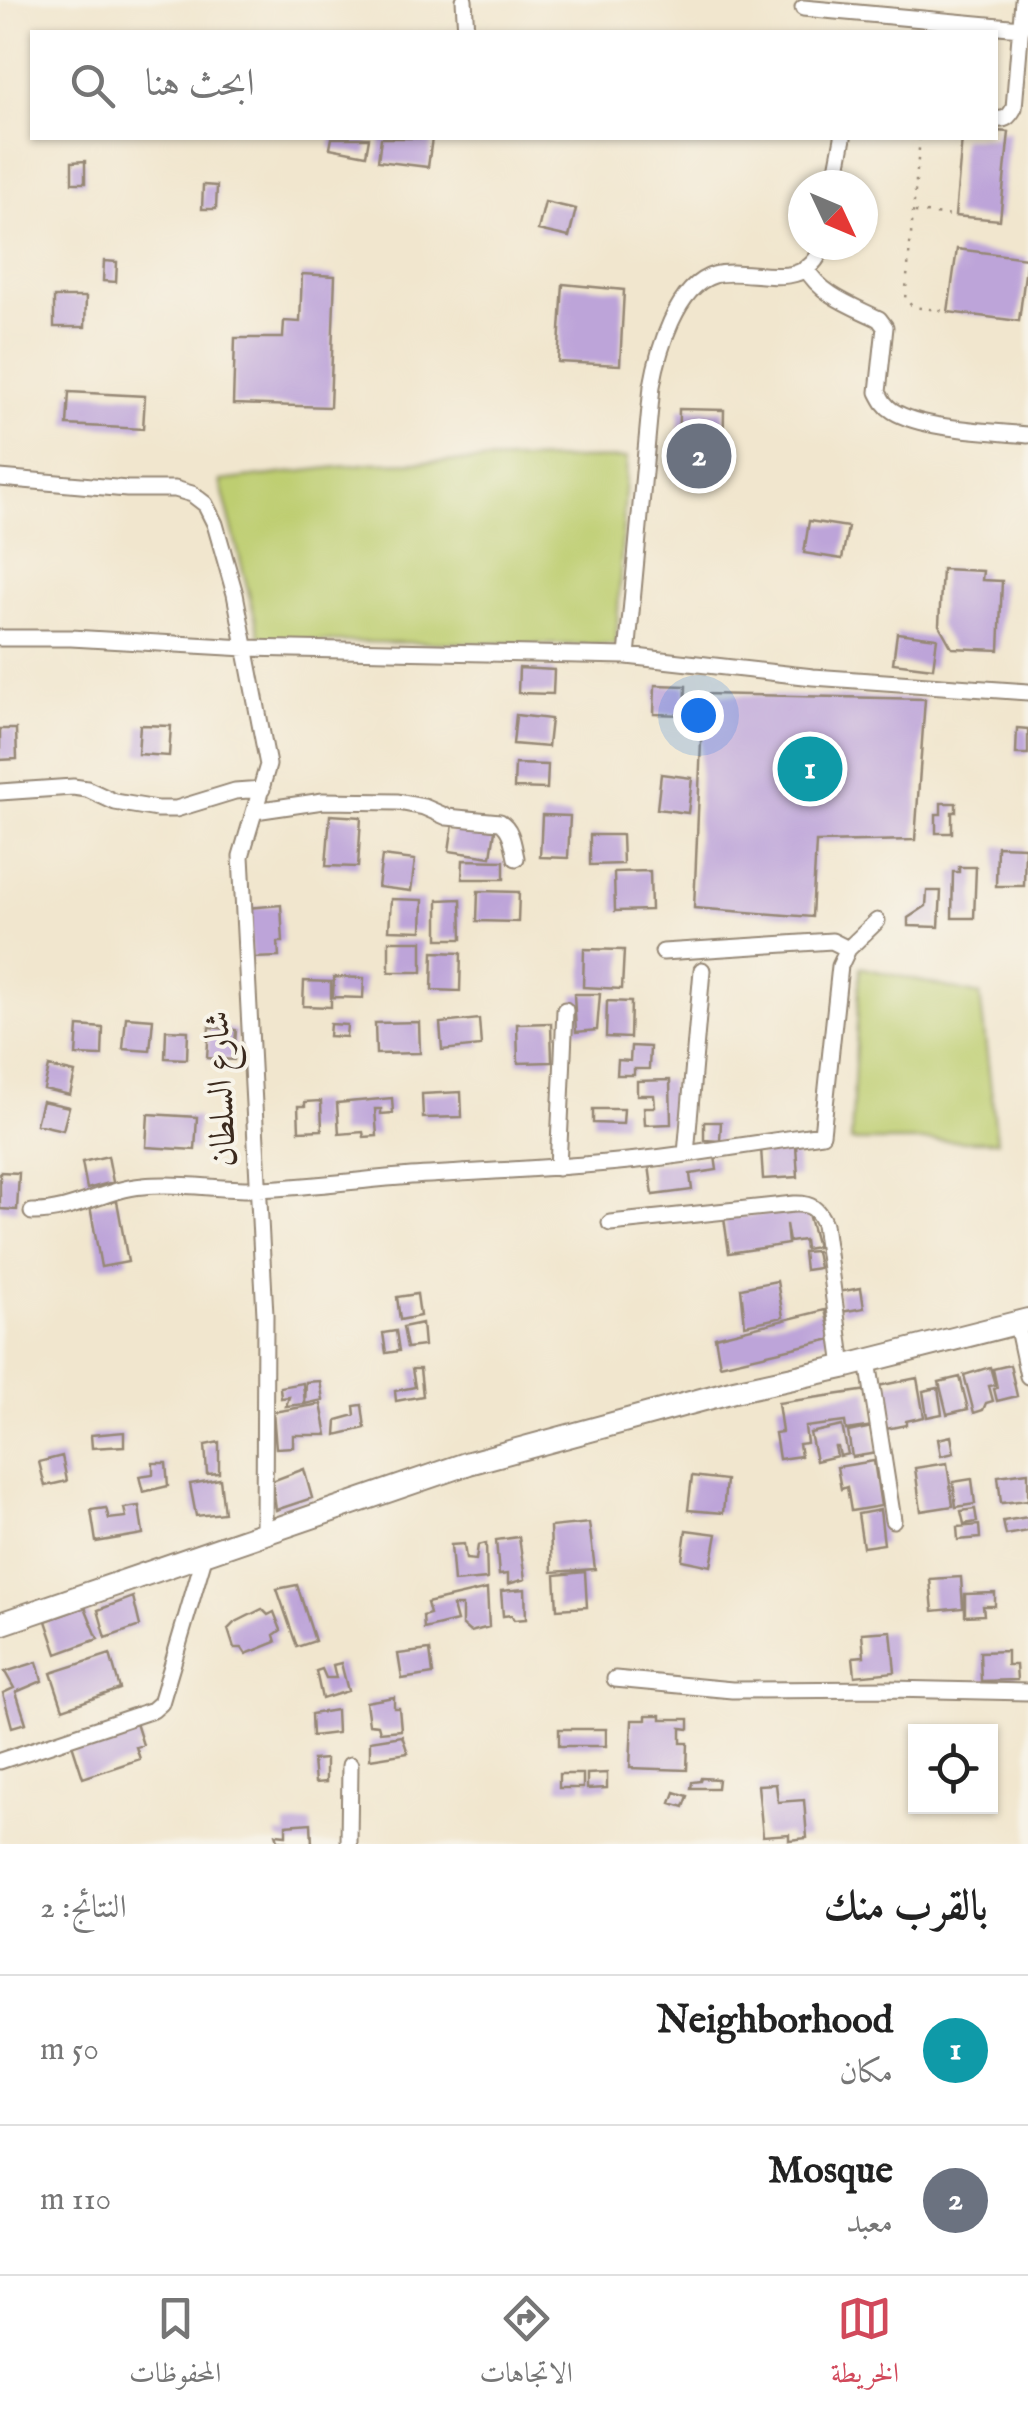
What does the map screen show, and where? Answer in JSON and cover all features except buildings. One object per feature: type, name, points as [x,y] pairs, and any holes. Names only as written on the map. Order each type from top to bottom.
[{"type":"street","points":[[464,0],[466,30]]},
{"type":"street","points":[[998,119],[1004,120],[1014,108],[1023,0]]},
{"type":"street","points":[[803,8],[1020,28]]},
{"type":"street","points":[[837,170],[844,140]]},
{"type":"street","points":[[627,656],[652,386],[668,328],[684,299],[715,274],[786,276],[816,260]]},
{"type":"street","points":[[806,268],[820,288],[879,318],[885,327],[878,392],[890,410],[936,424],[1028,434]]},
{"type":"street","name":"شارع السلطان","points":[[0,478],[175,489],[192,494],[206,504],[216,524],[235,594],[268,765],[241,856],[265,1315],[264,1533]]},
{"type":"street","points":[[0,638],[627,656],[814,677],[1028,692]]},
{"type":"street","points":[[0,792],[73,787],[115,802],[176,809],[235,792],[262,789]]},
{"type":"street","points":[[256,811],[323,801],[398,802],[424,807],[447,818],[500,822],[510,833],[516,858]]},
{"type":"street","points":[[32,1212],[67,1209],[146,1185],[257,1189],[558,1168],[822,1134],[840,966],[848,948],[877,920]]},
{"type":"street","points":[[663,952],[832,940],[848,948]]},
{"type":"street","points":[[686,1154],[702,970]]},
{"type":"street","points":[[558,1168],[565,1010]]},
{"type":"street","points":[[610,1222],[794,1204],[814,1208],[824,1224],[843,1367]]},
{"type":"street","points":[[0,1624],[468,1463],[734,1391],[1022,1322],[1028,1376]]},
{"type":"street","points":[[868,1361],[894,1520]]},
{"type":"street","points":[[0,1761],[153,1710],[161,1703],[205,1554]]},
{"type":"street","points":[[615,1679],[732,1690],[1028,1692]]},
{"type":"street","points":[[349,1844],[350,1766]]},
{"type":"path","points":[[920,140],[905,299],[913,307],[947,311]]},
{"type":"path","points":[[913,212],[953,216]]},
{"type":"green space","points":[[627,458],[616,645],[261,641],[220,481],[371,463]]},
{"type":"green space","points":[[860,967],[980,995],[997,1141],[851,1141]]},
{"type":"place","name":"Mosque","points":[[699,456]]},
{"type":"place","name":"Neighborhood","points":[[810,769]]}]
